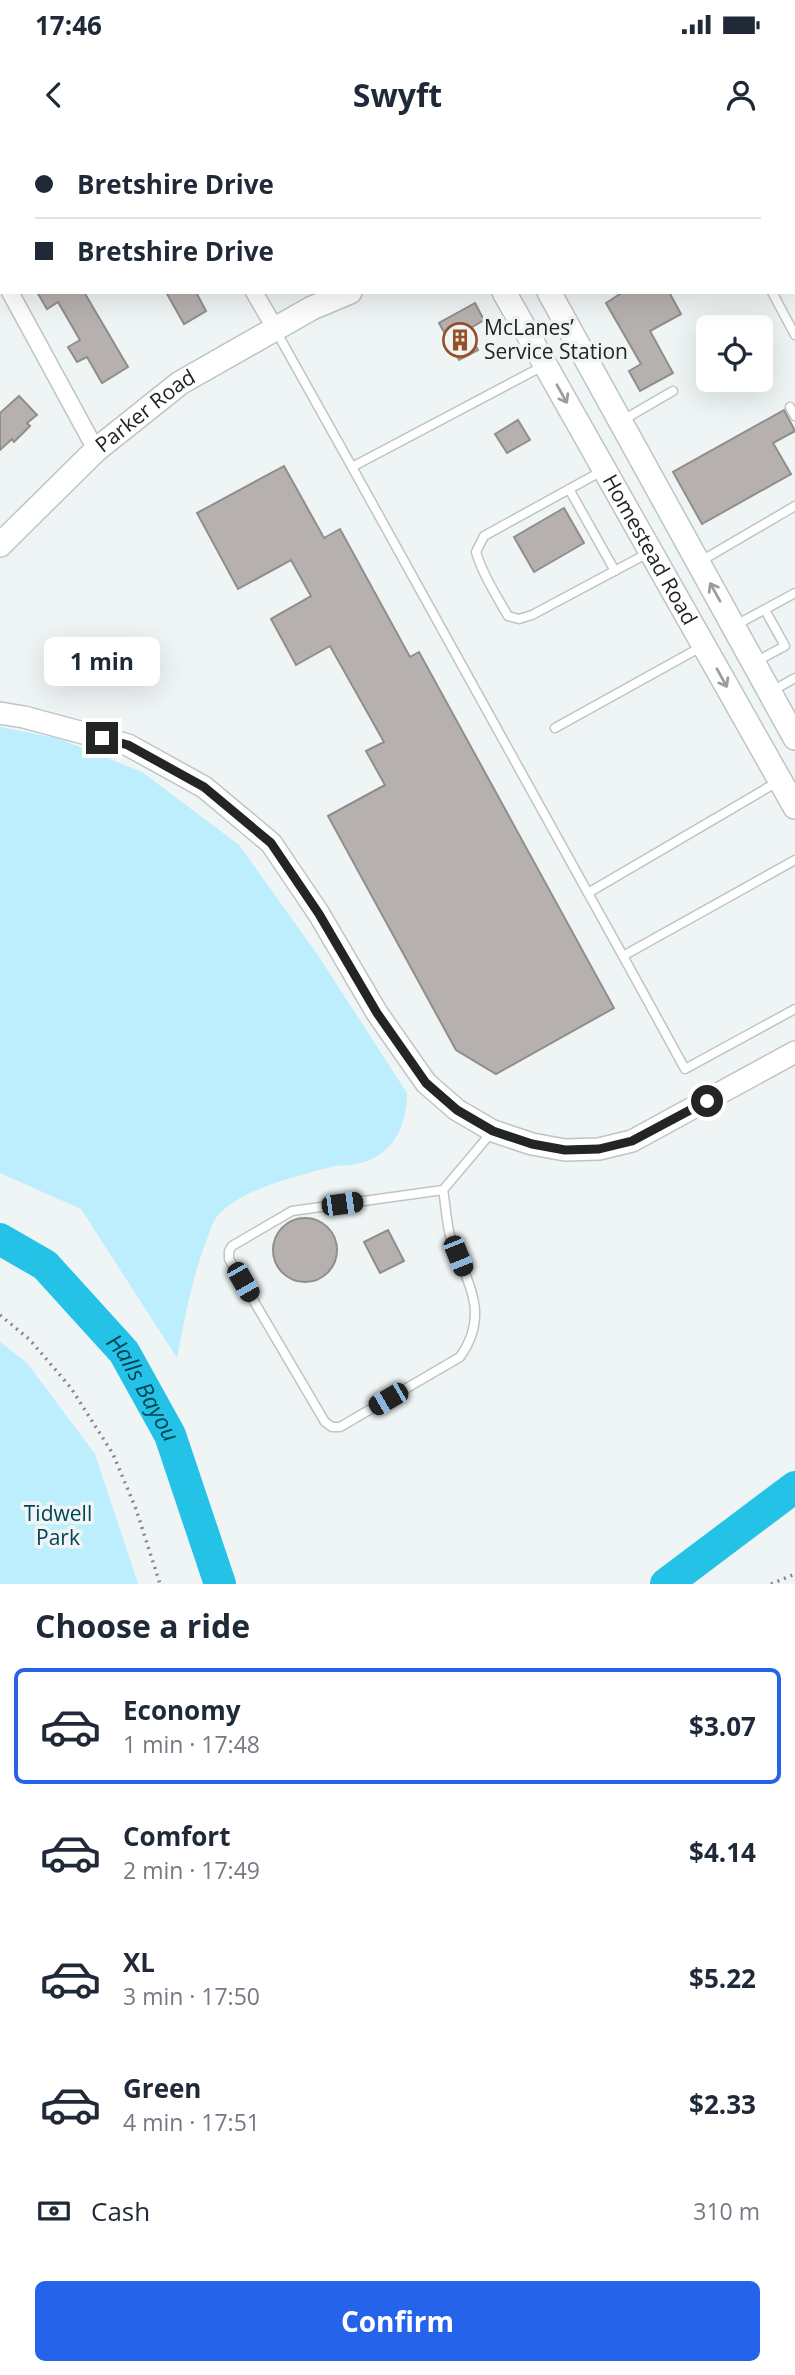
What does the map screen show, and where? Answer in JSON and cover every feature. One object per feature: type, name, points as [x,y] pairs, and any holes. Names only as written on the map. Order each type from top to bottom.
[{"type":"main road","name":"Parker Road","points":[[0,545],[96,450],[180,383],[320,300],[342,294]]},
{"type":"main road","name":"Homestead Road","points":[[506,294],[704,646],[784,773],[795,807]]},
{"type":"main road","name":"Homestead Road","points":[[550,294],[795,738]]},
{"type":"street","points":[[11,294],[96,450]]},
{"type":"street","points":[[255,294],[275,328]]},
{"type":"street","points":[[0,713],[128,745],[204,787],[271,843],[377,1013],[426,1083],[457,1110],[493,1131],[532,1144],[565,1150],[599,1149],[632,1141],[795,1052]]},
{"type":"lane","points":[[773,294],[795,335]]},
{"type":"lane","points":[[275,328],[685,1069],[795,1009]]},
{"type":"lane","points":[[352,467],[545,364]]},
{"type":"lane","points":[[621,422],[673,391]]},
{"type":"lane","points":[[790,407],[795,416]]},
{"type":"lane","points":[[605,470],[484,536],[476,552],[480,566],[508,616],[519,619],[532,615],[650,551]]},
{"type":"lane","points":[[569,489],[615,571]]},
{"type":"lane","points":[[698,563],[795,506]]},
{"type":"lane","points":[[734,626],[795,593]]},
{"type":"lane","points":[[754,663],[785,646],[765,610]]},
{"type":"lane","points":[[555,728],[704,646]]},
{"type":"lane","points":[[770,692],[795,678]]},
{"type":"lane","points":[[588,893],[784,773]]},
{"type":"lane","points":[[623,956],[793,862],[795,871]]},
{"type":"lane","points":[[443,1190],[450,1236],[476,1306],[476,1325],[471,1342],[460,1357],[340,1427],[332,1427],[325,1422],[229,1259],[229,1251],[232,1246],[292,1211],[443,1190],[493,1131]]},
{"type":"path","points":[[0,1315],[30,1340],[71,1388],[113,1454],[136,1508],[160,1584]]},
{"type":"path","points":[[771,1584],[795,1574]]},
{"type":"green space","points":[[0,727],[57,738],[142,772],[239,845],[317,954],[407,1093],[400,1129],[395,1139],[379,1155],[356,1164],[335,1166],[273,1184],[242,1197],[218,1215],[197,1268],[177,1358],[81,1209],[0,1173]]},
{"type":"green space","name":"Tidwell Park","points":[[0,1342],[27,1363],[95,1454],[138,1584],[0,1584]]},
{"type":"building","points":[[38,294],[85,294],[128,367],[102,383],[87,357],[77,362],[68,347],[80,340],[58,302],[47,309]]},
{"type":"building","points":[[167,294],[197,294],[206,311],[184,324]]},
{"type":"building","points":[[620,294],[670,294],[681,314],[650,331],[673,373],[640,391],[629,371],[641,364],[606,303]]},
{"type":"building","name":"McLanes’ Service Station","points":[[475,303],[484,320],[467,330],[478,350],[459,360],[439,323]]},
{"type":"building","points":[[19,396],[37,415],[27,423],[30,426],[14,442],[12,439],[0,450],[0,413]]},
{"type":"building","points":[[784,410],[795,431],[773,443],[791,474],[702,524],[673,472]]},
{"type":"building","points":[[518,420],[530,440],[507,453],[495,434]]},
{"type":"building","points":[[284,466],[324,538],[340,529],[410,657],[419,652],[614,1008],[496,1074],[456,1050],[328,816],[385,785],[366,751],[384,742],[330,646],[296,665],[271,619],[311,596],[291,560],[238,589],[197,513]]},
{"type":"building","points":[[564,508],[584,543],[534,572],[514,537]]},
{"type":"building","points":[[305,1218],[323,1224],[331,1232],[337,1250],[331,1268],[323,1276],[305,1282],[287,1276],[279,1268],[273,1250],[279,1232],[287,1224]]},
{"type":"building","points":[[388,1230],[404,1261],[380,1273],[364,1242]]},
{"type":"waterway","name":"Halls Bayou","points":[[0,1239],[45,1265],[124,1352],[170,1435],[220,1584]]},
{"type":"waterway","name":"Halls Bayou","points":[[666,1584],[795,1487]]},
{"type":"place","name":"McLanes’ Service Station","points":[[460,340]]},
{"type":"route","points":[[102,738],[128,745],[204,787],[271,843],[319,914],[377,1013],[426,1083],[457,1110],[493,1131],[532,1144],[565,1150],[599,1149],[632,1141],[707,1101]]}]
